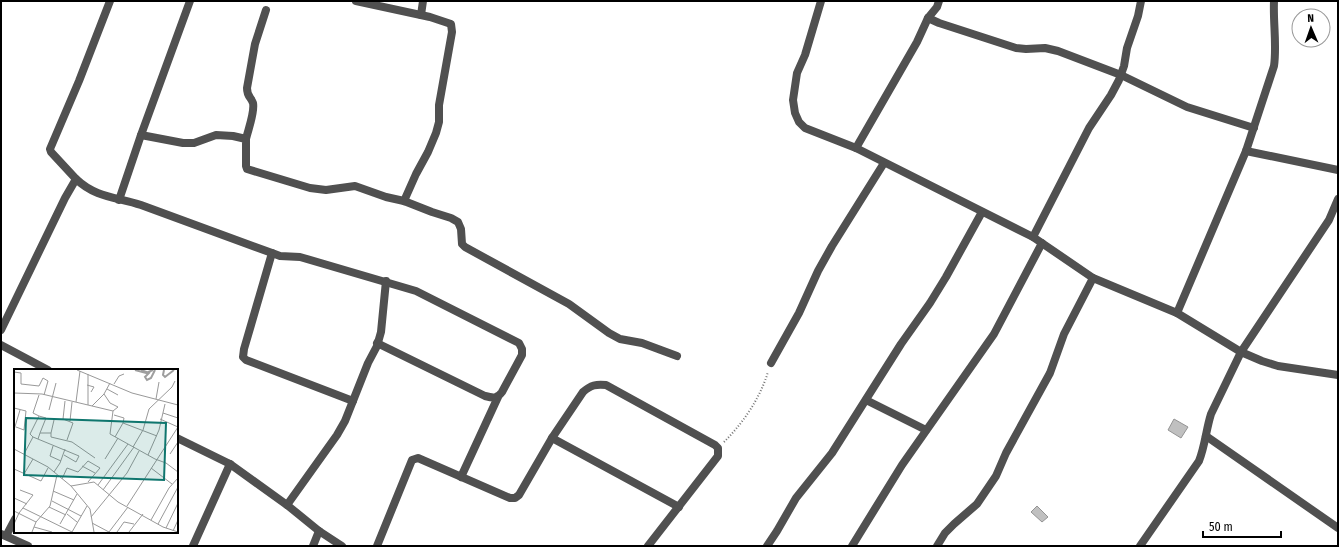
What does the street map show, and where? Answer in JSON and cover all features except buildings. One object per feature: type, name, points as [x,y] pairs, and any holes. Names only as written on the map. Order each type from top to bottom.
[{"type":"street","points":[[110,1],[79,81],[50,149],[51,152],[84,187],[93,192],[142,205],[280,256],[300,257],[416,291],[431,297],[519,343],[522,349],[522,354],[498,397],[461,477]]},
{"type":"street","points":[[119,200],[190,1]]},
{"type":"street","points":[[356,1],[451,24],[452,32],[439,105],[439,122],[428,152],[404,201]]},
{"type":"street","points":[[421,16],[423,1]]},
{"type":"street","points":[[821,1],[805,55],[797,73],[793,100],[794,113],[799,122],[805,128],[856,148],[1033,237],[1093,278],[1177,313],[1241,352],[1278,366],[1338,375]]},
{"type":"street","points":[[856,148],[917,42],[928,18],[937,7],[939,1]]},
{"type":"street","points":[[1033,237],[1089,128],[1111,95],[1121,75],[1141,1]]},
{"type":"street","points":[[1177,313],[1246,150],[1274,66],[1276,52],[1273,19],[1274,1]]},
{"type":"street","points":[[266,10],[255,44],[247,88],[247,94],[252,101],[253,108],[246,139],[247,169],[310,188],[326,190],[355,186],[452,218],[458,222],[461,229],[462,244],[465,247],[569,304],[609,333],[620,339],[642,343],[676,356]]},
{"type":"street","points":[[928,18],[1016,48],[1045,48],[1058,51],[1121,75],[1194,110],[1254,128]]},
{"type":"street","points":[[141,135],[183,143],[194,143],[216,136],[233,136],[246,139]]},
{"type":"street","points":[[1246,150],[1338,170]]},
{"type":"street","points":[[771,363],[799,313],[818,271],[832,246],[884,163]]},
{"type":"street","points":[[1,330],[65,198],[76,179]]},
{"type":"street","points":[[1140,546],[1199,461],[1211,414],[1241,352],[1329,220],[1338,199]]},
{"type":"street","points":[[767,546],[796,498],[832,453],[901,344],[946,277],[982,212]]},
{"type":"street","points":[[852,546],[902,465],[994,334],[1042,243]]},
{"type":"street","points":[[272,253],[244,348],[243,357],[246,360],[354,401]]},
{"type":"street","points":[[937,546],[954,524],[977,504],[996,476],[1006,453],[1050,373],[1064,334],[1093,278]]},
{"type":"street","points":[[287,505],[337,435],[354,401],[368,363],[378,343],[381,332],[386,281]]},
{"type":"street","points":[[378,343],[485,396],[494,398],[498,397]]},
{"type":"street","points":[[1,345],[46,369]]},
{"type":"street","points":[[377,546],[412,460],[418,458],[510,498],[515,498],[519,495],[552,438],[584,392],[590,386],[597,384],[606,385],[718,448],[718,456],[648,546]]},
{"type":"street","points":[[866,400],[926,430]]},
{"type":"street","points":[[1206,436],[1338,528]]},
{"type":"street","points":[[178,438],[230,464],[287,505],[319,531],[342,546]]},
{"type":"street","points":[[552,438],[678,506]]},
{"type":"street","points":[[193,546],[230,464]]},
{"type":"street","points":[[14,520],[3,535],[28,546]]},
{"type":"street","points":[[314,546],[319,531]]},
{"type":"path","points":[[718,448],[735,432],[746,417],[766,380],[771,363]]}]
